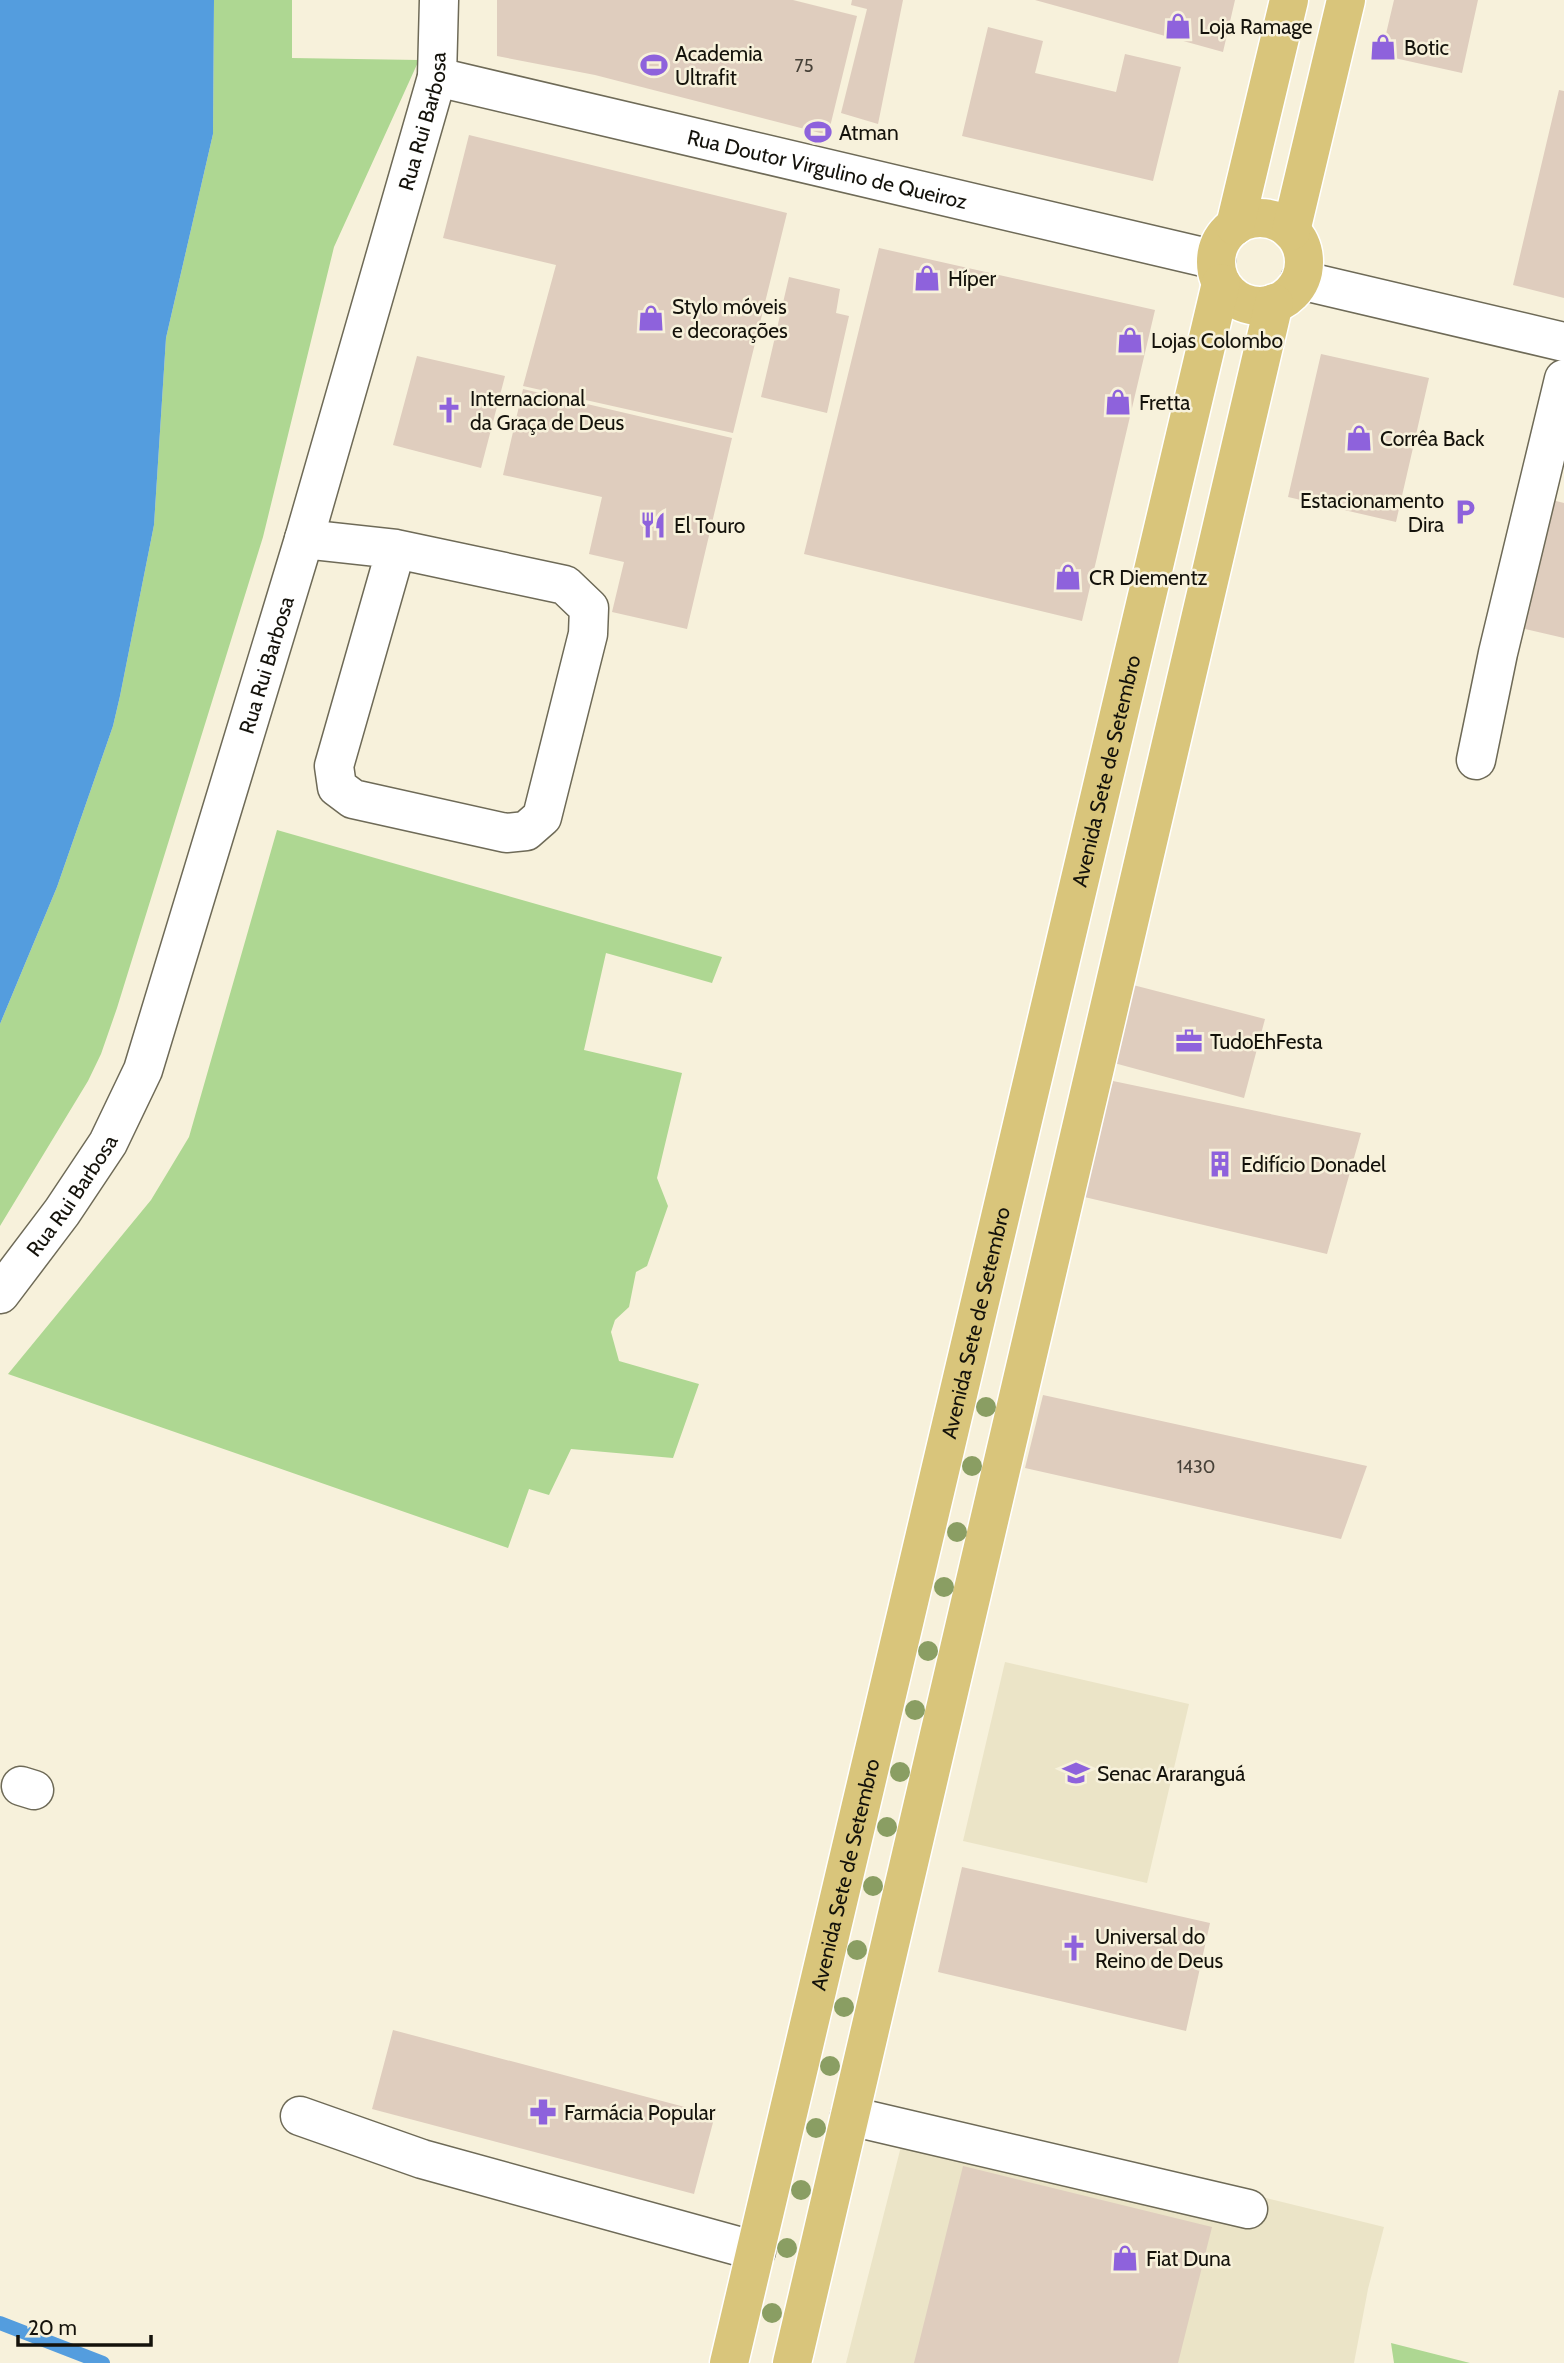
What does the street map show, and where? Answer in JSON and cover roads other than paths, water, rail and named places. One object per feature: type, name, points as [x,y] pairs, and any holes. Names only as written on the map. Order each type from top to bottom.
[{"type":"main road","points":[[1235,226],[1289,0]]},
{"type":"main road","points":[[1291,230],[1346,0]]},
{"type":"main road","points":[[792,2363],[1287,292],[1304,268],[1304,254],[1299,241],[1291,230],[1279,222],[1264,218],[1248,219],[1225,235],[1218,271],[1238,300],[1262,306],[1287,292]]},
{"type":"main road","name":"Avenida Sete de Setembro","points":[[729,2363],[1218,271]]},
{"type":"street","name":"Rua Rui Barbosa","points":[[0,1294],[62,1212],[108,1143],[143,1070],[304,539],[437,77],[439,0]]},
{"type":"street","name":"Rua Doutor Virgulino de Queiroz","points":[[437,77],[1218,271]]},
{"type":"street","points":[[1287,292],[1564,342]]},
{"type":"street","points":[[1476,760],[1498,653],[1564,379]]},
{"type":"street","points":[[304,539],[396,550],[565,584],[589,608],[588,634],[541,817],[526,831],[506,833],[353,799],[337,787],[334,766],[396,550]]},
{"type":"street","points":[[300,2116],[422,2159],[756,2251]]},
{"type":"street","points":[[850,2116],[1248,2208]]},
{"type":"water","points":[[0,0],[214,0],[213,134],[166,338],[154,525],[120,696],[113,726],[57,887],[0,1024]]},
{"type":"waterway","points":[[0,2323],[103,2363]]},
{"type":"place","name":"Loja Ramage","points":[[1178,26]]},
{"type":"place","name":"Botic","points":[[1383,47]]},
{"type":"place","name":"Academia Ultrafit","points":[[654,65]]},
{"type":"place","name":"Atman","points":[[818,132]]},
{"type":"place","name":"Híper","points":[[927,278]]},
{"type":"place","name":"Stylo móveis e decorações","points":[[651,318]]},
{"type":"place","name":"Lojas Colombo","points":[[1130,340]]},
{"type":"place","name":"Fretta","points":[[1118,402]]},
{"type":"place","name":"Internacional da Graça de Deus","points":[[449,410]]},
{"type":"place","name":"Corrêa Back","points":[[1359,438]]},
{"type":"place","name":"Estacionamento Dira","points":[[1465,512]]},
{"type":"place","name":"El Touro","points":[[653,525]]},
{"type":"place","name":"CR Diementz","points":[[1068,577]]},
{"type":"place","name":"TudoEhFesta","points":[[1189,1041]]},
{"type":"place","name":"Edifício Donadel","points":[[1220,1164]]},
{"type":"place","name":"Senac Araranguá","points":[[1076,1773]]},
{"type":"place","name":"Universal do Reino de Deus","points":[[1074,1948]]},
{"type":"place","name":"Farmácia Popular","points":[[543,2112]]},
{"type":"place","name":"Fiat Duna","points":[[1125,2258]]}]
